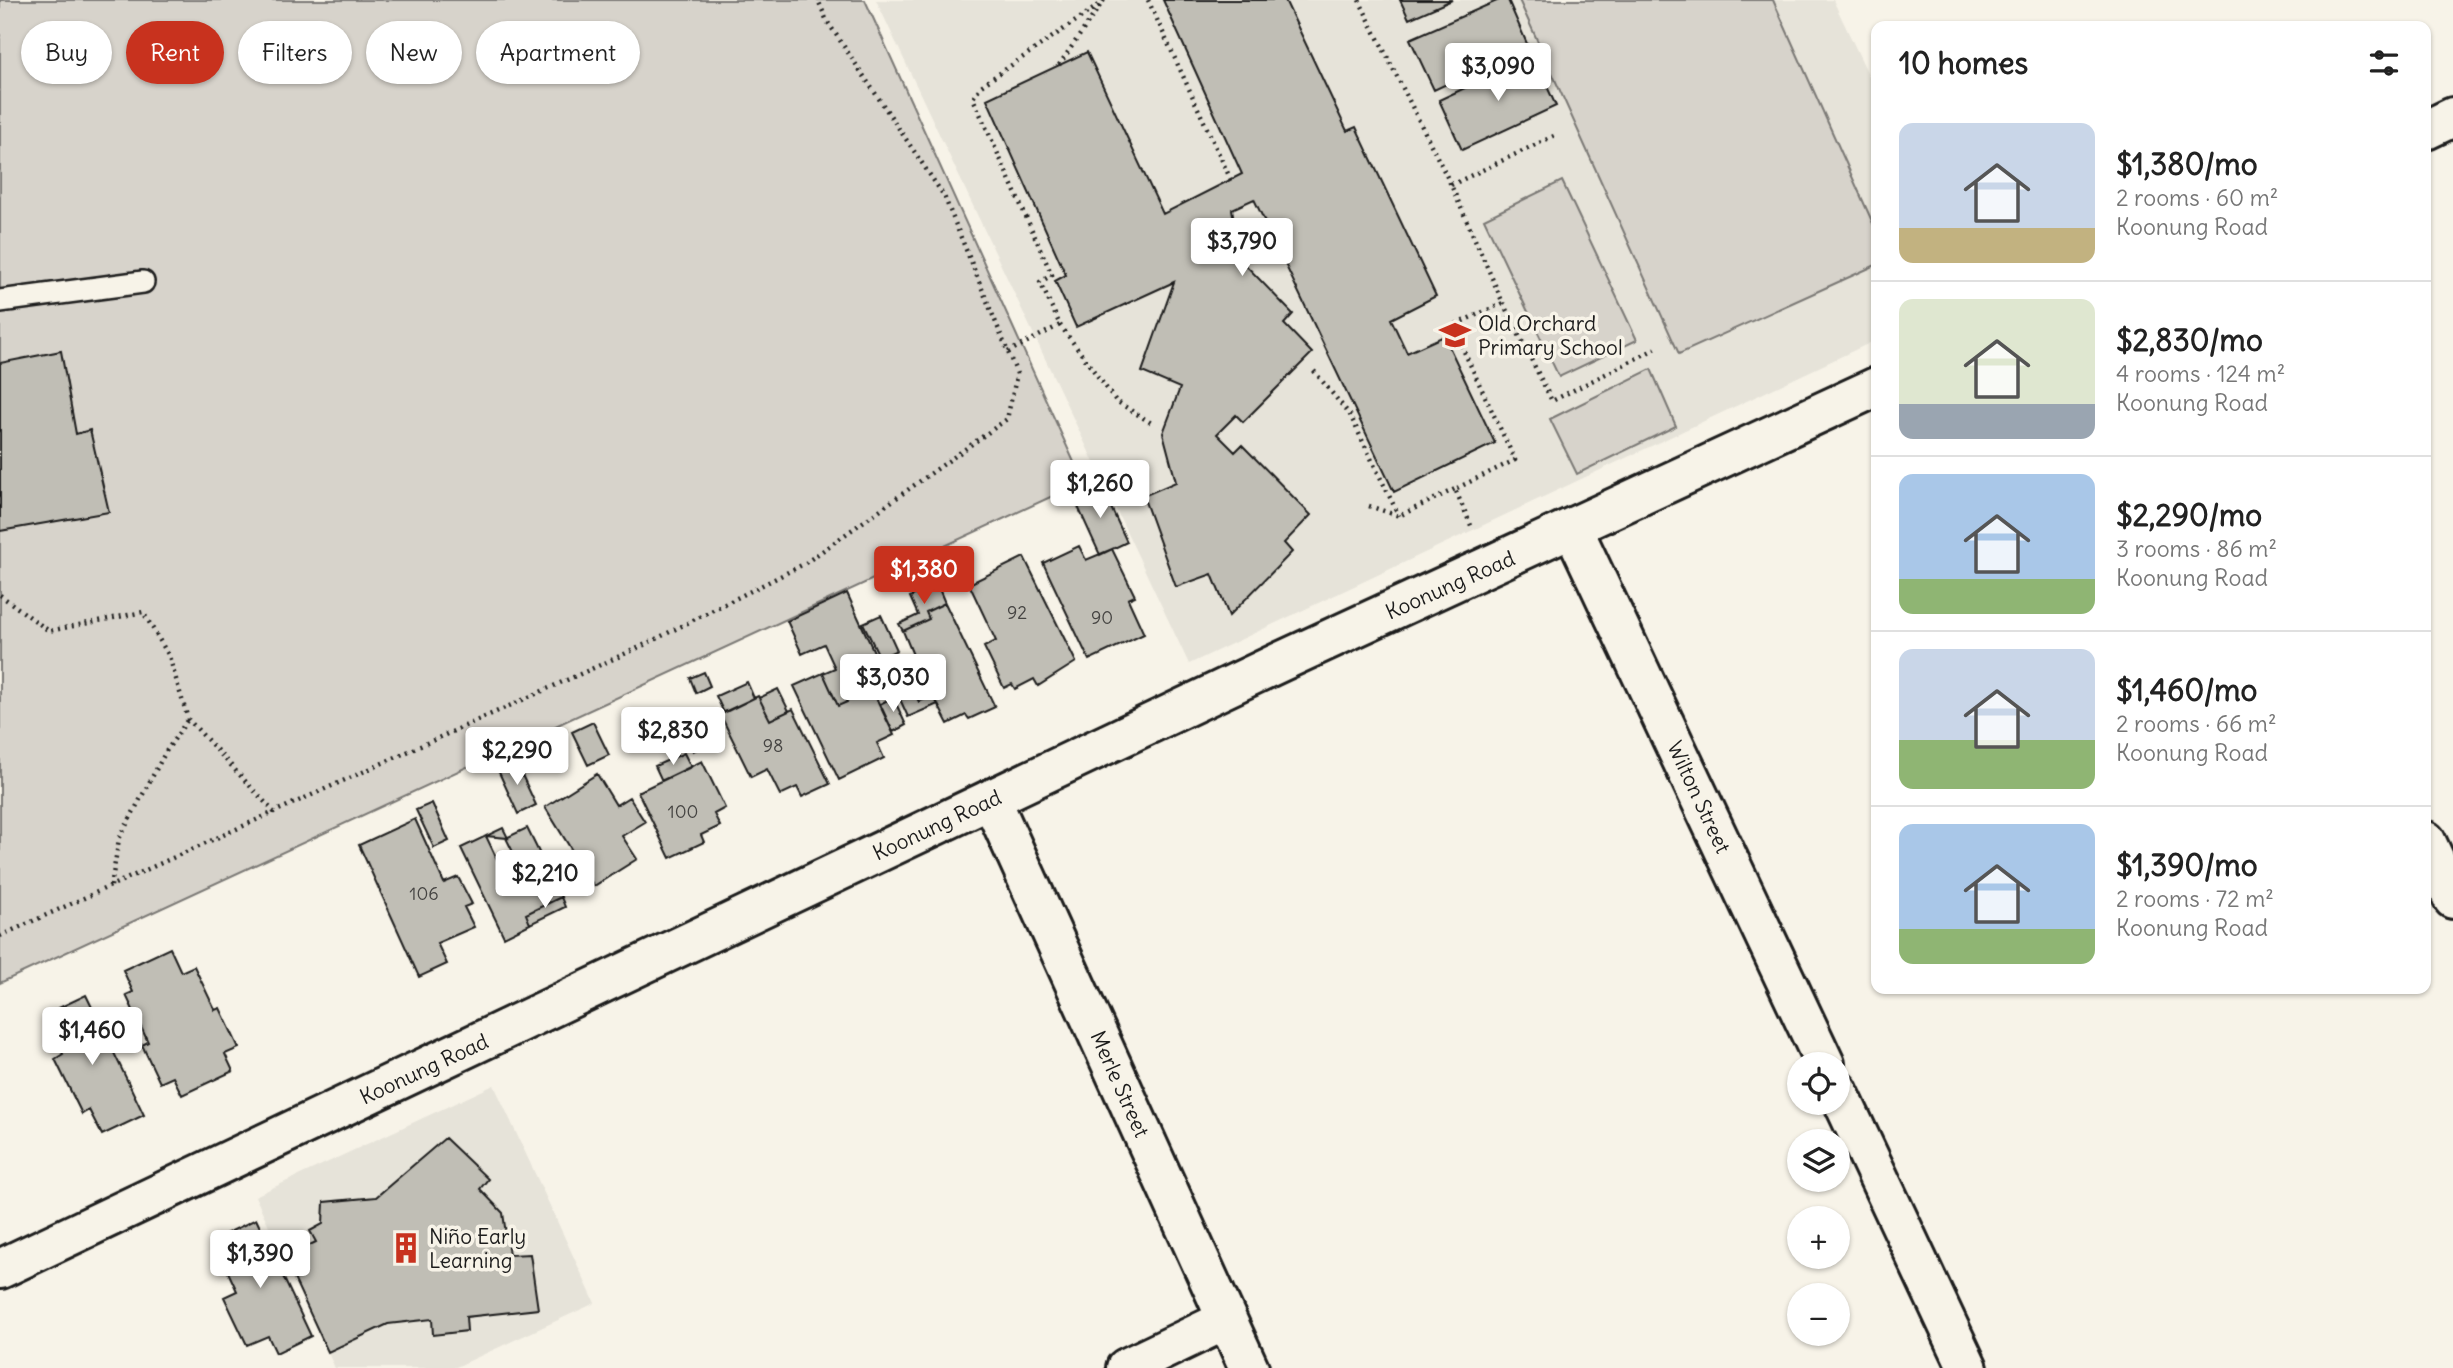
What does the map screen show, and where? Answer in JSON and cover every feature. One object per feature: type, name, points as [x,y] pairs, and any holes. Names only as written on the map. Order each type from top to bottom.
[{"type":"street","points":[[2431,128],[2453,117]]},
{"type":"street","name":"Koonung Road","points":[[0,1269],[1280,662],[1871,389]]},
{"type":"street","name":"Wilton Street","points":[[1573,529],[1819,1052]]},
{"type":"street","name":"Merle Street","points":[[991,799],[1249,1368]]},
{"type":"street","points":[[2431,852],[2453,900]]},
{"type":"street","points":[[1849,1115],[1968,1368]]},
{"type":"street","points":[[1126,1368],[1226,1321]]},
{"type":"lane","points":[[0,301],[143,282]]},
{"type":"path","points":[[0,936],[640,648],[804,564],[1007,419],[1017,374],[944,196],[827,21],[818,0]]},
{"type":"path","points":[[1148,0],[1231,180]]},
{"type":"path","points":[[1359,0],[1451,185],[1503,303],[1552,401],[1657,348]]},
{"type":"path","points":[[1059,65],[1103,1]]},
{"type":"path","points":[[1103,1],[981,86],[973,98],[1052,275],[1040,282],[1060,325],[1116,401],[1153,424]]},
{"type":"path","points":[[1451,185],[1558,134]]},
{"type":"path","points":[[1369,506],[1399,516],[1515,460],[1452,326],[1503,303]]},
{"type":"path","points":[[1008,352],[1060,325]]},
{"type":"path","points":[[1314,370],[1350,415],[1399,516]]},
{"type":"path","points":[[1455,489],[1473,530]]},
{"type":"path","points":[[0,595],[49,631],[144,612],[169,656],[188,719],[274,812]]},
{"type":"path","points":[[111,886],[119,839],[159,765],[188,719]]},
{"type":"shaded area","points":[[0,0],[865,0],[1083,482],[0,983]]},
{"type":"shaded area","name":"Old Orchard Primary School","points":[[876,0],[1833,0],[1871,80],[1871,342],[1189,664]]},
{"type":"shaded area","points":[[1519,0],[1773,0],[1871,219],[1871,267],[1679,354]]},
{"type":"shaded area","points":[[1562,181],[1637,340],[1559,377],[1484,219]]},
{"type":"shaded area","points":[[1651,369],[1676,426],[1577,474],[1550,419]]},
{"type":"shaded area","points":[[494,1085],[595,1303],[454,1368],[335,1368],[255,1196]]},
{"type":"building","points":[[1163,0],[1285,0],[1347,131],[1356,127],[1436,296],[1391,319],[1407,353],[1444,336],[1495,443],[1394,492],[1254,199],[1232,209],[1239,249],[1233,252],[1293,314],[1284,324],[1312,353],[1243,422],[1236,415],[1217,434],[1235,452],[1242,445],[1311,515],[1284,543],[1292,552],[1229,616],[1212,574],[1176,587],[1143,496],[1176,482],[1163,433],[1180,388],[1142,372],[1174,282],[1076,327],[1055,281],[1066,275],[987,99],[1087,52],[1163,214],[1242,174]]},
{"type":"building","points":[[1400,0],[1452,0],[1409,19]]},
{"type":"building","points":[[1499,0],[1508,0],[1528,46],[1434,90],[1410,39]]},
{"type":"building","points":[[1533,56],[1556,106],[1462,150],[1439,100]]},
{"type":"building","points":[[61,351],[76,434],[90,430],[109,512],[0,531],[0,363]]},
{"type":"building","points":[[1101,486],[1127,542],[1100,555],[1074,498]]},
{"type":"building","points":[[1079,546],[1086,560],[1112,549],[1135,596],[1128,599],[1144,634],[1089,660],[1043,563]]},
{"type":"building","points":[[1024,557],[1076,662],[1038,686],[1034,679],[1015,689],[1012,684],[1004,688],[984,647],[996,641],[969,584]]},
{"type":"building","points":[[937,584],[945,603],[926,612],[929,619],[903,631],[899,624],[918,615],[910,597]]},
{"type":"building","points":[[847,593],[885,676],[843,695],[847,702],[838,706],[823,673],[835,668],[824,644],[802,654],[787,621]]},
{"type":"building","points":[[945,603],[995,707],[969,719],[966,715],[948,724],[933,695],[919,702],[899,661],[913,655],[903,631],[929,619],[926,612]]},
{"type":"building","points":[[881,615],[897,650],[880,658],[863,623]]},
{"type":"building","points":[[704,672],[710,686],[696,693],[690,678]]},
{"type":"building","points":[[823,673],[838,706],[847,702],[843,695],[869,683],[894,735],[877,743],[884,758],[839,780],[794,686]]},
{"type":"building","points":[[908,680],[919,702],[933,695],[938,704],[908,717],[894,686]]},
{"type":"building","points":[[747,682],[754,698],[724,713],[716,696]]},
{"type":"building","points":[[778,689],[789,711],[770,720],[759,698]]},
{"type":"building","points":[[758,696],[770,720],[793,709],[830,784],[802,797],[797,787],[780,795],[767,769],[751,777],[720,714]]},
{"type":"building","points":[[893,697],[906,725],[893,732],[880,704]]},
{"type":"building","points":[[696,713],[710,743],[693,751],[679,721]]},
{"type":"building","points":[[593,722],[609,755],[588,765],[572,732]]},
{"type":"building","points":[[684,753],[691,767],[662,781],[655,766]]},
{"type":"building","points":[[515,760],[536,805],[518,814],[497,768]]},
{"type":"building","points":[[702,761],[725,808],[714,814],[720,826],[701,835],[704,842],[670,858],[638,792]]},
{"type":"building","points":[[597,774],[616,805],[629,797],[645,822],[622,836],[637,859],[594,886],[545,807]]},
{"type":"building","points":[[432,803],[449,841],[434,848],[416,810]]},
{"type":"building","points":[[415,819],[444,883],[458,877],[472,904],[464,907],[474,927],[437,943],[447,964],[419,977],[359,845]]},
{"type":"building","points":[[503,828],[508,838],[486,836]]},
{"type":"building","points":[[527,828],[561,897],[526,914],[530,924],[504,937],[461,848],[486,836],[504,874],[520,866],[506,838]]},
{"type":"building","points":[[561,897],[565,907],[530,924],[526,914]]},
{"type":"building","points":[[170,948],[181,972],[194,966],[215,1010],[220,1008],[239,1048],[225,1054],[233,1071],[182,1095],[173,1077],[160,1083],[142,1045],[148,1042],[126,995],[133,992],[123,970]]},
{"type":"building","points":[[86,995],[144,1115],[102,1135],[89,1110],[82,1114],[55,1059],[63,1054],[44,1015]]},
{"type":"building","name":"Niño Early Learning","points":[[445,1138],[488,1179],[480,1189],[503,1213],[509,1255],[530,1254],[538,1309],[466,1317],[467,1331],[433,1335],[432,1319],[388,1324],[328,1352],[284,1257],[316,1242],[310,1231],[323,1224],[324,1202],[376,1197]]},
{"type":"building","points":[[256,1219],[311,1336],[276,1353],[268,1336],[247,1345],[224,1297],[237,1291],[213,1240]]},
{"type":"place","name":"Old Orchard Primary School","points":[[1455,335]]},
{"type":"place","name":"Niño Early Learning","points":[[406,1248]]}]
